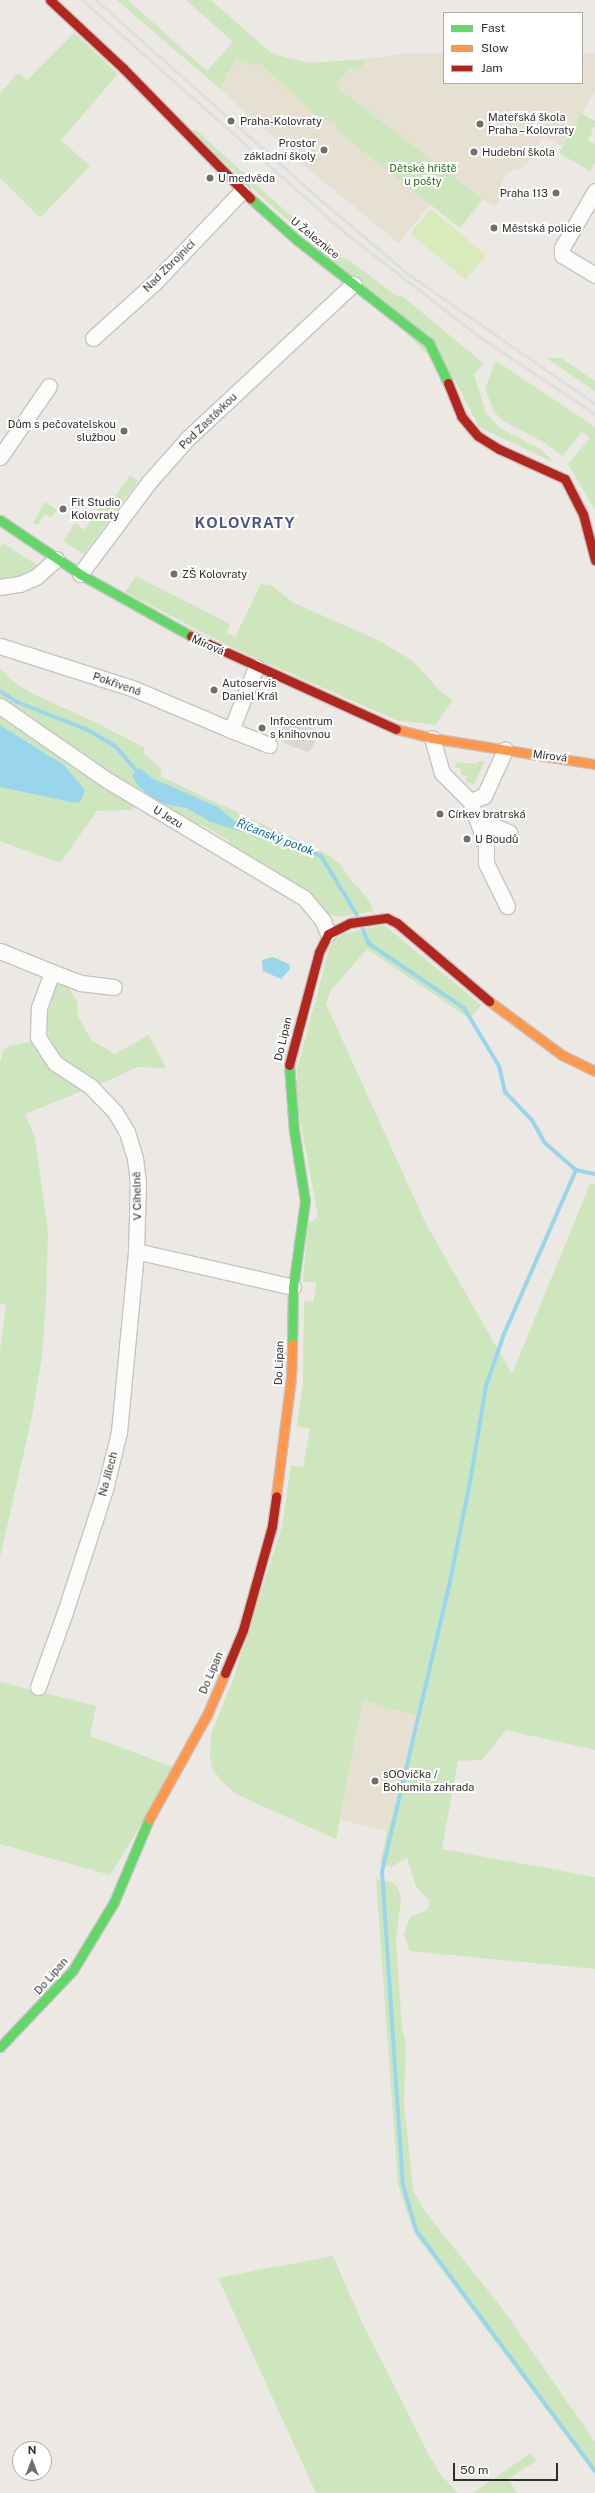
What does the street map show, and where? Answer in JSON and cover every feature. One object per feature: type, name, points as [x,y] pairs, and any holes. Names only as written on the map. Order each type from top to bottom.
[{"type":"street","name":"U Železnice","points":[[50,0],[123,68],[242,191],[353,284],[429,343],[441,365],[461,416],[478,436],[499,449],[565,479],[583,514],[595,560]]},
{"type":"street","name":"Nad Zbrojnicí","points":[[93,338],[154,283],[242,191]]},
{"type":"street","points":[[595,191],[562,248],[562,255],[595,275]]},
{"type":"street","name":"Pod Zastávkou","points":[[80,574],[150,482],[188,438],[353,284]]},
{"type":"street","points":[[0,457],[49,386]]},
{"type":"street","name":"Mírová","points":[[0,520],[80,574],[172,628],[394,728],[432,738],[595,764]]},
{"type":"street","points":[[0,587],[20,584],[36,577],[56,558]]},
{"type":"street","name":"Pokřivená","points":[[0,646],[132,688],[269,745]]},
{"type":"street","points":[[231,730],[256,667]]},
{"type":"street","name":"U Jezu","points":[[0,706],[107,780],[304,898],[323,921],[328,934]]},
{"type":"street","points":[[432,738],[442,773],[470,801],[478,819],[486,844],[486,863],[507,906]]},
{"type":"street","points":[[470,801],[484,796],[505,750]]},
{"type":"street","points":[[478,819],[509,832]]},
{"type":"street","points":[[328,934],[350,923],[377,918],[387,918],[397,923],[506,1016],[562,1055],[595,1071]]},
{"type":"street","name":"Do Lipan","points":[[0,2047],[74,1970],[114,1902],[142,1831],[207,1715],[242,1630],[273,1519],[291,1377],[293,1287],[305,1202],[294,1131],[288,1071],[319,952],[328,934]]},
{"type":"street","points":[[0,951],[81,983],[114,987]]},
{"type":"street","name":"V Cihelně","points":[[52,972],[39,1007],[38,1036],[55,1062],[90,1086],[115,1112],[127,1132],[136,1158],[138,1181],[136,1251]]},
{"type":"street","points":[[136,1251],[293,1287]]},
{"type":"street","name":"Na Jílech","points":[[38,1686],[102,1496],[119,1432],[136,1251]]},
{"type":"shaded area","name":"Mateřská škola Praha – Kolovraty","points":[[583,53],[595,54],[595,91],[562,147],[544,136],[532,153],[534,154],[531,159],[520,170],[516,168],[504,176],[499,191],[504,194],[494,207],[334,86],[351,67],[358,72],[364,64],[364,59],[402,54],[443,54],[443,84],[583,84]]},
{"type":"shaded area","name":"Prostor základní školy","points":[[236,58],[253,66],[258,62],[319,118],[336,124],[339,132],[431,204],[398,243],[307,168],[220,89]]},
{"type":"shaded area","points":[[293,718],[319,732],[312,749],[308,752],[284,743],[280,738],[279,734],[286,720]]},
{"type":"shaded area","name":"sOOvička / Bohumila zahrada","points":[[363,1700],[423,1718],[387,1831],[340,1820]]},
{"type":"green space","name":"Dětské hřiště u pošty","points":[[117,0],[128,0],[207,71],[233,42],[186,0],[211,0],[270,52],[285,57],[310,63],[364,59],[364,64],[358,72],[351,67],[335,86],[483,199],[460,228],[339,132],[336,124],[319,118],[258,62],[253,66],[236,58],[220,89]]},
{"type":"green space","points":[[74,33],[118,74],[61,140],[90,166],[40,218],[0,178],[0,93],[18,73],[27,80]]},
{"type":"green space","points":[[581,113],[595,121],[595,126],[591,130],[593,131],[588,140],[595,144],[595,163],[590,171],[559,153]]},
{"type":"green space","points":[[196,130],[331,252],[350,261],[397,296],[402,296],[483,363],[474,375],[486,413],[500,428],[542,450],[553,462],[479,427],[456,382],[333,262],[190,131]]},
{"type":"green space","points":[[431,209],[486,255],[466,280],[410,234]]},
{"type":"green space","points":[[546,358],[561,358],[595,381],[595,391]]},
{"type":"green space","points":[[496,361],[595,427],[595,510],[568,464],[590,438],[582,432],[562,456],[545,443],[505,422],[494,412],[485,388]]},
{"type":"green space","points":[[130,475],[138,481],[84,554],[63,541],[75,523],[84,530],[106,499],[111,502]]},
{"type":"green space","points":[[45,502],[57,510],[51,517],[44,514],[38,525],[33,523]]},
{"type":"green space","points":[[3,543],[40,567],[33,573],[0,582],[0,548]]},
{"type":"green space","points":[[136,576],[230,624],[227,633],[235,637],[261,584],[271,585],[294,603],[380,641],[413,661],[439,690],[453,700],[435,725],[396,720],[231,647],[125,592]]},
{"type":"green space","points":[[0,668],[15,683],[35,695],[93,721],[145,748],[143,752],[162,770],[160,776],[329,855],[342,866],[348,877],[369,900],[373,911],[340,917],[328,914],[233,850],[229,841],[204,826],[192,826],[142,793],[132,810],[97,811],[60,863],[0,841],[0,787],[75,803],[85,790],[64,765],[0,725]]},
{"type":"green space","points":[[480,761],[485,761],[474,784],[466,782],[467,776],[461,775],[461,769],[455,768],[456,762],[476,764]]},
{"type":"green space","points":[[384,925],[481,1005],[470,1019],[367,949],[331,990],[326,1004],[426,1224],[512,1374],[590,1184],[595,1184],[595,1750],[506,1730],[482,1760],[458,1761],[442,1849],[595,1877],[595,1969],[410,1951],[404,1935],[410,1917],[427,1910],[430,1901],[416,1887],[407,1857],[392,1867],[380,1864],[387,1831],[422,1718],[363,1700],[336,1839],[238,1795],[223,1783],[212,1768],[210,1758],[211,1734],[234,1677],[282,1526],[291,1465],[303,1467],[310,1429],[297,1426],[303,1381],[304,1301],[313,1302],[316,1282],[303,1282],[308,1224],[318,1217],[297,1102],[297,1070],[330,946],[342,934]]},
{"type":"green space","points":[[61,980],[68,986],[77,1001],[78,1016],[91,1040],[115,1054],[149,1035],[166,1068],[138,1067],[100,1084],[62,1057],[51,1043],[46,1021],[57,982]]},
{"type":"green space","points":[[28,1042],[36,1044],[39,1055],[49,1066],[82,1091],[25,1114],[35,1138],[48,1232],[46,1300],[42,1356],[32,1416],[0,1558],[0,1352],[6,1305],[0,1304],[0,1063],[3,1050],[9,1046]]},
{"type":"green space","points":[[0,1682],[96,1706],[90,1736],[176,1768],[110,1875],[0,1844]]},
{"type":"green space","points":[[376,1879],[391,1882],[398,1887],[401,1899],[396,1939],[402,2028],[406,2044],[404,2102],[413,2190],[424,2210],[504,2311],[595,2442],[595,2475],[415,2234],[405,2207],[398,2184]]},
{"type":"green space","points":[[333,2256],[360,2318],[430,2457],[441,2475],[458,2493],[316,2493],[218,2278]]},
{"type":"green space","points":[[531,2453],[536,2461],[508,2479],[517,2493],[473,2493]]},
{"type":"water","points":[[0,725],[64,765],[85,790],[81,801],[75,803],[0,787]]},
{"type":"water","points":[[140,768],[152,778],[218,807],[244,829],[242,832],[211,822],[186,808],[159,803],[138,786],[132,776]]},
{"type":"water","points":[[273,957],[289,964],[290,969],[281,979],[263,971],[262,960]]},
{"type":"waterway","name":"Říčanský potok","points":[[0,691],[17,702],[88,730],[115,746],[140,775]]},
{"type":"waterway","name":"Říčanský potok","points":[[236,823],[264,836],[299,845],[321,856],[357,915]]},
{"type":"waterway","name":"Říčanský potok","points":[[362,927],[368,943],[464,1008],[499,1066],[505,1092],[532,1120],[545,1143],[576,1170],[595,1174]]},
{"type":"waterway","points":[[576,1170],[504,1334],[486,1386],[471,1477],[449,1586],[382,1871],[403,2185],[416,2230],[595,2471]]},
{"type":"railway","points":[[82,0],[344,232],[481,338],[595,414]]},
{"type":"railway","points":[[96,0],[310,191],[408,274],[595,404]]},
{"type":"traffic: fast","points":[[250,198],[297,240],[429,343],[448,383]]},
{"type":"traffic: fast","points":[[0,520],[80,574],[191,636]]},
{"type":"traffic: fast","points":[[289,1065],[294,1131],[305,1201],[293,1287],[292,1344]]},
{"type":"traffic: fast","points":[[0,2047],[73,1970],[114,1902],[149,1819]]},
{"type":"traffic: slow","points":[[396,729],[432,738],[595,764]]},
{"type":"traffic: slow","points":[[489,1001],[562,1055],[595,1071]]},
{"type":"traffic: slow","points":[[276,1496],[291,1377],[292,1344]]},
{"type":"traffic: slow","points":[[149,1819],[207,1715],[225,1673]]},
{"type":"traffic: jam","points":[[50,0],[123,68],[250,198]]},
{"type":"traffic: jam","points":[[448,383],[461,416],[478,436],[499,449],[565,479],[583,514],[595,560]]},
{"type":"traffic: jam","points":[[191,636],[396,729]]},
{"type":"traffic: jam","points":[[289,1065],[319,952],[328,934],[350,923],[387,918],[397,923],[489,1001]]},
{"type":"traffic: jam","points":[[225,1673],[243,1630],[272,1526],[276,1496]]},
{"type":"place","name":"Praha-Kolovraty","points":[[231,121]]},
{"type":"place","name":"Mateřská škola Praha – Kolovraty","points":[[480,124]]},
{"type":"place","name":"Prostor základní školy","points":[[324,150]]},
{"type":"place","name":"Hudební škola","points":[[474,152]]},
{"type":"place","name":"U medvěda","points":[[210,178]]},
{"type":"place","name":"Praha 113","points":[[556,193]]},
{"type":"place","name":"Městská policie","points":[[494,228]]},
{"type":"place","name":"Dům s pečovatelskou službou","points":[[124,431]]},
{"type":"place","name":"Fit Studio Kolovraty","points":[[63,509]]},
{"type":"place","name":"ZŠ Kolovraty","points":[[174,574]]},
{"type":"place","name":"Autoservis Daniel Král","points":[[214,690]]},
{"type":"place","name":"Infocentrum s knihovnou","points":[[262,728]]},
{"type":"place","name":"Církev bratrská","points":[[440,814]]},
{"type":"place","name":"U Boudů","points":[[467,839]]},
{"type":"place","name":"sOOvička / Bohumila zahrada","points":[[375,1781]]},
{"type":"district","name":"KOLOVRATY","points":[[245,523]]}]
